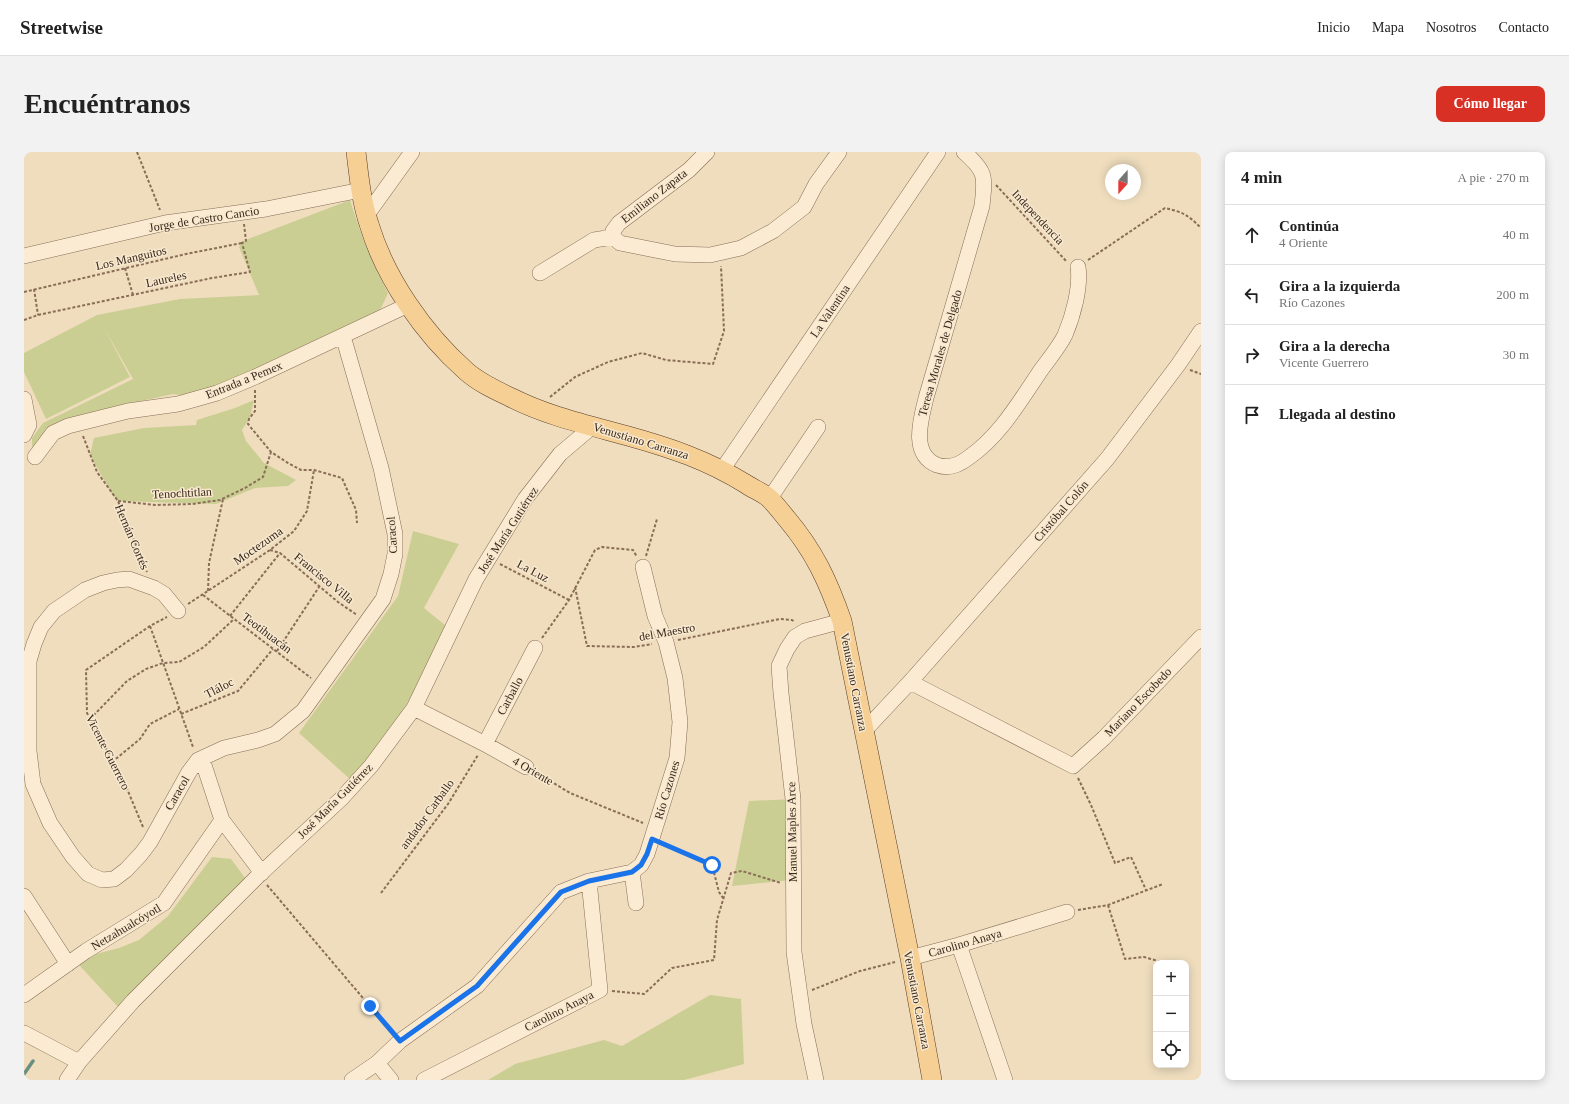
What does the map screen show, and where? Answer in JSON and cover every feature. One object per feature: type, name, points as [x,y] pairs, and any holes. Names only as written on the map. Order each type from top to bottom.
[{"type":"main road","name":"Venustiano Carranza","points":[[356,152],[360,190],[366,216],[389,274],[408,305],[432,335],[467,372],[510,398],[532,408],[671,448],[722,470],[770,498],[797,531],[816,559],[831,588],[842,620],[910,958],[932,1080]]},
{"type":"street","points":[[366,216],[412,152]]},
{"type":"street","name":"Emiliano Zapata","points":[[613,237],[613,230],[619,224],[689,170],[707,152]]},
{"type":"street","points":[[540,272],[594,240],[613,237],[620,243],[675,254],[710,255],[741,248],[773,231],[804,207],[816,184],[839,152]]},
{"type":"street","name":"La Valentina","points":[[722,470],[938,152]]},
{"type":"street","points":[[964,152],[976,162],[982,170]]},
{"type":"street","name":"Teresa Morales de Delgado","points":[[982,170],[985,182],[982,206],[926,398],[920,425],[921,446],[924,456],[931,462],[941,466],[954,466],[968,459],[984,445],[1011,414],[1064,336],[1073,313],[1078,272]]},
{"type":"street","name":"Jorge de Castro Cancio","points":[[24,256],[165,222],[242,213],[360,190]]},
{"type":"street","name":"Entrada a Pemex","points":[[35,457],[53,433],[78,423],[128,411],[184,402],[217,393],[255,377],[408,305]]},
{"type":"street","name":"Cristóbal Colón","points":[[864,731],[910,682],[1107,459],[1178,365],[1201,331]]},
{"type":"street","name":"Caracol","points":[[178,611],[164,594],[154,588],[129,579],[103,583],[85,590],[54,611],[42,627],[34,644],[29,661],[28,751],[33,784],[50,823],[73,857],[88,874],[102,880],[114,879],[126,870],[150,842],[189,772],[200,760],[224,748],[258,740],[275,734],[303,711],[383,599],[391,574],[395,554],[394,534],[381,468],[343,336]]},
{"type":"street","points":[[24,399],[29,425],[24,434]]},
{"type":"street","name":"José María Gutiérrez","points":[[67,1080],[79,1062],[133,1001],[260,874],[342,798],[371,766],[414,708],[476,579],[525,499],[560,454],[593,426]]},
{"type":"street","points":[[770,498],[818,426]]},
{"type":"street","name":"Río Cazones","points":[[632,872],[641,865],[647,854],[654,833],[677,758],[680,722],[675,678],[666,642],[655,616],[643,567]]},
{"type":"street","name":"Manuel Maples Arce","points":[[816,1080],[804,1024],[794,952],[793,799],[779,666],[787,649],[795,638],[805,631],[842,620]]},
{"type":"street","name":"Mariano Escobedo","points":[[1073,766],[1104,738],[1201,637]]},
{"type":"street","name":"Carballo","points":[[485,744],[535,648]]},
{"type":"street","points":[[910,682],[1073,766]]},
{"type":"street","name":"4 Oriente","points":[[414,708],[485,744],[526,767]]},
{"type":"street","points":[[200,760],[222,820],[260,874]]},
{"type":"street","name":"Netzahualcóyotl","points":[[24,995],[86,951],[164,903],[222,820]]},
{"type":"street","points":[[352,1080],[377,1063],[400,1041],[477,986],[561,892],[589,881],[632,872],[636,903]]},
{"type":"street","points":[[589,881],[600,990]]},
{"type":"street","points":[[24,896],[68,964]]},
{"type":"street","name":"Carolino Anaya","points":[[910,958],[959,945],[1067,912]]},
{"type":"street","points":[[959,945],[1005,1080]]},
{"type":"street","name":"Carolino Anaya","points":[[424,1080],[600,990]]},
{"type":"street","points":[[24,1033],[79,1062]]},
{"type":"street","points":[[377,1063],[391,1080]]},
{"type":"path","points":[[137,152],[165,222]]},
{"type":"path","name":"Independencia","points":[[982,170],[1078,272]]},
{"type":"path","points":[[1078,272],[1165,208],[1178,211],[1188,216],[1201,228]]},
{"type":"path","name":"Laureles","points":[[24,320],[38,315],[212,278],[250,272],[242,243],[246,241],[242,213]]},
{"type":"path","name":"Los Manguitos","points":[[24,292],[125,268],[242,243]]},
{"type":"path","points":[[532,408],[550,397],[575,377],[608,362],[642,353],[666,360],[713,364],[724,331],[720,253]]},
{"type":"path","points":[[125,268],[133,295]]},
{"type":"path","points":[[34,289],[38,315]]},
{"type":"path","points":[[255,377],[256,411],[249,419],[248,424],[272,452],[301,470],[314,470],[342,478],[356,510],[357,523]]},
{"type":"path","name":"Hernán Cortés","points":[[78,423],[97,472],[118,501],[154,588]]},
{"type":"path","name":"Tenochtitlan","points":[[118,501],[156,505],[192,504],[223,499],[246,488],[263,477],[272,452]]},
{"type":"path","name":"Moctezuma","points":[[178,611],[270,550],[294,531],[306,511],[314,470]]},
{"type":"path","points":[[208,591],[209,563],[223,499]]},
{"type":"path","points":[[643,567],[657,520]]},
{"type":"path","points":[[535,648],[569,600],[595,550],[602,547],[633,550],[643,567]]},
{"type":"path","name":"Francisco Villa","points":[[270,550],[280,554],[338,602],[367,622]]},
{"type":"path","points":[[230,616],[280,554]]},
{"type":"path","name":"La Luz","points":[[489,558],[569,600]]},
{"type":"path","points":[[277,651],[319,586]]},
{"type":"path","name":"del Maestro","points":[[575,586],[587,646],[634,647],[780,619],[792,620],[805,631]]},
{"type":"path","name":"Teotihuacán","points":[[202,595],[321,685]]},
{"type":"path","name":"Vicente Guerrero","points":[[150,842],[125,784],[87,713],[86,670],[150,626],[178,611]]},
{"type":"path","points":[[90,719],[127,681],[146,669],[163,663],[179,662],[204,647],[234,619]]},
{"type":"path","points":[[150,626],[179,709],[200,760]]},
{"type":"path","name":"Tláloc","points":[[181,714],[238,691],[273,649]]},
{"type":"path","points":[[112,762],[140,739],[150,724],[179,709]]},
{"type":"path","name":"andador Carballo","points":[[381,893],[448,804],[485,744]]},
{"type":"path","points":[[1073,766],[1115,863],[1131,857],[1146,890]]},
{"type":"path","name":"4 Oriente","points":[[526,767],[570,793],[654,833],[712,865],[719,892],[723,898]]},
{"type":"path","name":"Carolino Anaya","points":[[600,990],[644,994],[672,968],[714,960],[717,920],[731,873],[742,871],[793,887]]},
{"type":"path","points":[[260,874],[400,1041]]},
{"type":"path","points":[[1067,912],[1108,904],[1163,884]]},
{"type":"path","points":[[1108,904],[1125,958],[1144,957],[1154,960]]},
{"type":"path","points":[[800,994],[860,971],[910,958]]},
{"type":"green space","points":[[350,200],[367,248],[388,293],[377,317],[197,397],[173,394],[96,411],[96,419],[35,451],[32,446],[32,438],[43,423],[133,379],[104,328],[130,377],[46,419],[24,372],[24,353],[97,315],[180,299],[259,295],[239,247],[243,241]]},
{"type":"green space","points":[[254,400],[250,418],[242,430],[246,441],[264,463],[296,480],[288,486],[255,488],[216,504],[118,501],[112,494],[90,455],[94,438],[144,428],[196,425],[197,420],[235,408]]},
{"type":"green space","points":[[413,531],[459,544],[424,608],[451,630],[371,763],[352,781],[299,733],[398,596]]},
{"type":"green space","points":[[793,799],[792,880],[732,886],[749,801]]},
{"type":"green space","points":[[212,857],[231,859],[251,886],[119,1008],[79,965],[96,954],[119,948],[139,940],[168,916]]},
{"type":"green space","points":[[710,995],[741,999],[744,1064],[684,1080],[488,1080],[515,1064],[604,1040],[622,1046]]},
{"type":"waterway","points":[[24,1074],[33,1061]]},
{"type":"route","points":[[370,1006],[400,1041],[477,986],[561,892],[589,881],[632,872],[641,865],[647,854],[652,839],[712,865]]}]
